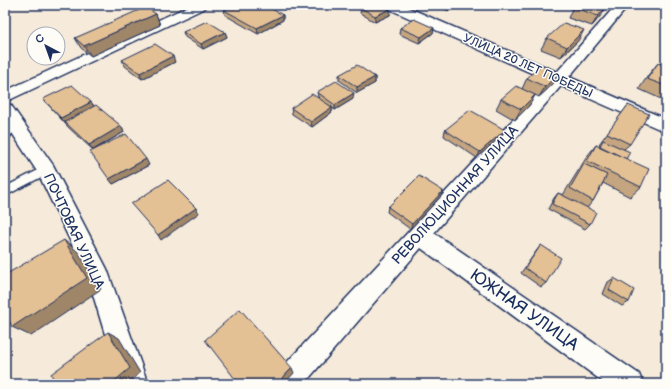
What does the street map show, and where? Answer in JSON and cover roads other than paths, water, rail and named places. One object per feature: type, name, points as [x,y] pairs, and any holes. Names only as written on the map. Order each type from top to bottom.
[{"type":"street","points":[[5,98],[201,5]]},
{"type":"street","name":"УЛИЦА 20 ЛЕТ ПОБЕДЫ","points":[[391,5],[666,126]]},
{"type":"street","name":"РЕВОЛЮЦИОННАЯ УЛИЦА","points":[[286,384],[420,236],[623,5]]},
{"type":"street","name":"ПОЧТОВАЯ УЛИЦА","points":[[8,123],[46,170],[99,277],[134,384]]},
{"type":"street","name":"ЮЖНАЯ УЛИЦА","points":[[420,236],[629,384]]},
{"type":"lane","points":[[5,192],[46,170]]}]
